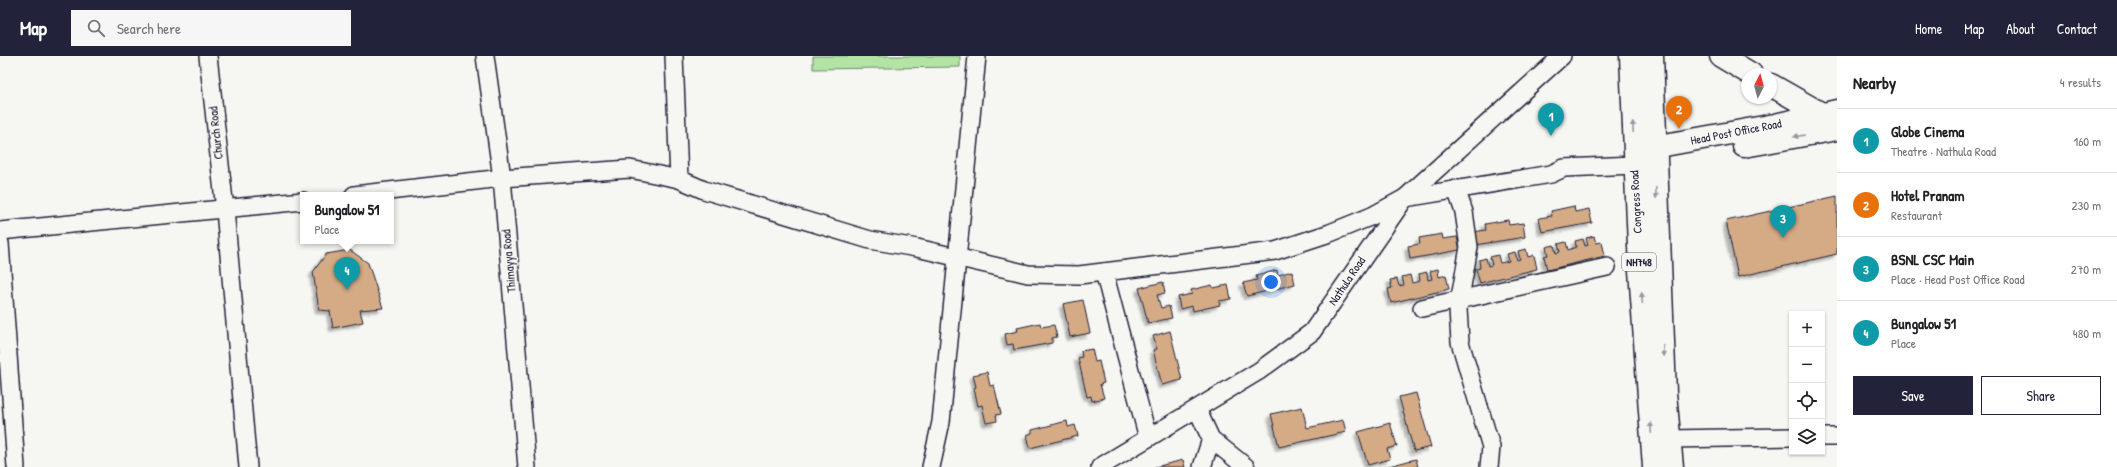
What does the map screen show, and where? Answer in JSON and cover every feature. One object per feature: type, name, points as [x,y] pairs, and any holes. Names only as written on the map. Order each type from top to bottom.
[{"type":"main road","name":"Congress Road","points":[[1631,56],[1644,156],[1672,467]]},
{"type":"main road","name":"Congress Road","points":[[1652,56],[1644,156],[1640,278],[1654,467]]},
{"type":"main road","points":[[1721,56],[1741,68]]},
{"type":"main road","points":[[1777,88],[1829,112]]},
{"type":"main road","name":"Head Post Office Road","points":[[1644,156],[1829,112]]},
{"type":"main road","name":"Head Post Office Road","points":[[1644,156],[1837,129]]},
{"type":"street","name":"Church Road","points":[[208,56],[225,210],[248,467]]},
{"type":"street","name":"Thimayya Road","points":[[485,56],[502,178],[527,467]]},
{"type":"street","points":[[674,56],[679,179]]},
{"type":"street","points":[[931,467],[941,422],[977,56]]},
{"type":"street","name":"Nathula Road","points":[[1100,467],[1259,371],[1312,332],[1405,198],[1562,56]]},
{"type":"street","points":[[380,192],[502,178],[630,169],[679,179],[704,190],[870,240],[916,248],[1028,274],[1079,275],[1275,251],[1330,233],[1372,216],[1405,198],[1551,174],[1564,168],[1644,156]]},
{"type":"street","points":[[1456,189],[1464,212],[1469,247],[1458,309],[1460,342],[1491,447],[1489,467]]},
{"type":"street","points":[[0,231],[225,210],[300,201]]},
{"type":"street","points":[[0,243],[16,467]]},
{"type":"street","points":[[1422,308],[1607,267]]},
{"type":"street","points":[[1104,272],[1148,438]]},
{"type":"street","points":[[1197,409],[1211,439],[1246,467]]},
{"type":"street","points":[[1825,437],[1837,437]]},
{"type":"street","points":[[1669,439],[1789,438]]},
{"type":"street","points":[[1202,467],[1211,439]]},
{"type":"green space","points":[[813,56],[960,56],[960,67],[813,69]]},
{"type":"building","points":[[1837,196],[1837,254],[1738,277],[1726,221]]},
{"type":"building","points":[[1574,206],[1575,212],[1589,209],[1592,223],[1542,232],[1539,218],[1552,216],[1551,211]]},
{"type":"building","points":[[1508,220],[1509,225],[1523,223],[1525,237],[1475,245],[1473,232],[1486,230],[1485,224]]},
{"type":"building","points":[[1442,234],[1443,239],[1457,237],[1460,250],[1410,259],[1408,246],[1420,244],[1419,238]]},
{"type":"building","points":[[1594,236],[1596,243],[1602,242],[1605,256],[1547,270],[1544,256],[1548,255],[1546,247],[1554,245],[1556,253],[1560,252],[1558,244],[1566,242],[1568,250],[1576,247],[1575,241],[1583,239],[1585,246],[1588,245],[1586,238]]},
{"type":"building","points":[[1526,249],[1528,257],[1534,255],[1537,269],[1480,283],[1476,269],[1480,268],[1479,260],[1486,258],[1488,266],[1492,265],[1490,257],[1498,255],[1500,263],[1509,261],[1507,254],[1515,252],[1517,260],[1520,259],[1518,251]]},
{"type":"building","points":[[350,250],[368,263],[383,308],[360,310],[363,322],[333,328],[330,311],[319,310],[313,272],[326,254]]},
{"type":"building","points":[[1438,269],[1439,277],[1446,275],[1449,289],[1391,303],[1388,289],[1392,288],[1390,280],[1397,279],[1399,286],[1404,285],[1402,277],[1410,275],[1412,283],[1420,281],[1419,274],[1427,272],[1428,280],[1432,279],[1430,271]]},
{"type":"building","points":[[1277,270],[1278,275],[1292,271],[1295,284],[1247,296],[1243,283],[1257,280],[1256,276]]},
{"type":"building","points":[[1163,282],[1165,293],[1157,295],[1161,308],[1169,306],[1172,318],[1148,323],[1139,288]]},
{"type":"building","points":[[1212,285],[1213,288],[1228,285],[1231,299],[1219,301],[1220,305],[1193,311],[1192,306],[1180,309],[1178,297],[1192,294],[1191,290]]},
{"type":"building","points":[[1083,300],[1090,333],[1070,337],[1063,304]]},
{"type":"building","points":[[1040,323],[1041,327],[1054,325],[1057,337],[1052,338],[1052,343],[1014,350],[1013,344],[1007,345],[1005,334],[1018,331],[1017,328]]},
{"type":"building","points":[[1170,331],[1182,380],[1162,385],[1153,350],[1157,349],[1153,336]]},
{"type":"building","points":[[1092,349],[1095,362],[1099,361],[1104,383],[1100,384],[1104,398],[1092,401],[1091,396],[1087,397],[1078,358],[1082,357],[1081,351]]},
{"type":"building","points":[[987,372],[990,386],[994,385],[1001,414],[996,415],[997,421],[986,423],[982,405],[978,406],[973,375]]},
{"type":"building","points":[[1416,393],[1431,447],[1414,451],[1399,397]]},
{"type":"building","points":[[1302,407],[1307,428],[1343,420],[1346,432],[1279,447],[1271,414]]},
{"type":"building","points":[[1067,421],[1068,427],[1075,425],[1078,436],[1030,448],[1027,435],[1032,433],[1032,430]]},
{"type":"building","points":[[1390,423],[1397,446],[1387,449],[1390,459],[1368,465],[1358,432]]},
{"type":"building","points":[[1416,459],[1418,467],[1385,467]]},
{"type":"building","points":[[1183,460],[1185,467],[1155,467]]},
{"type":"place","name":"Hotel Pranam","points":[[1679,129]]},
{"type":"place","name":"Globe Cinema","points":[[1551,136]]},
{"type":"place","name":"BSNL CSC Main","points":[[1783,238]]},
{"type":"place","name":"Bungalow 51","points":[[347,290]]}]
